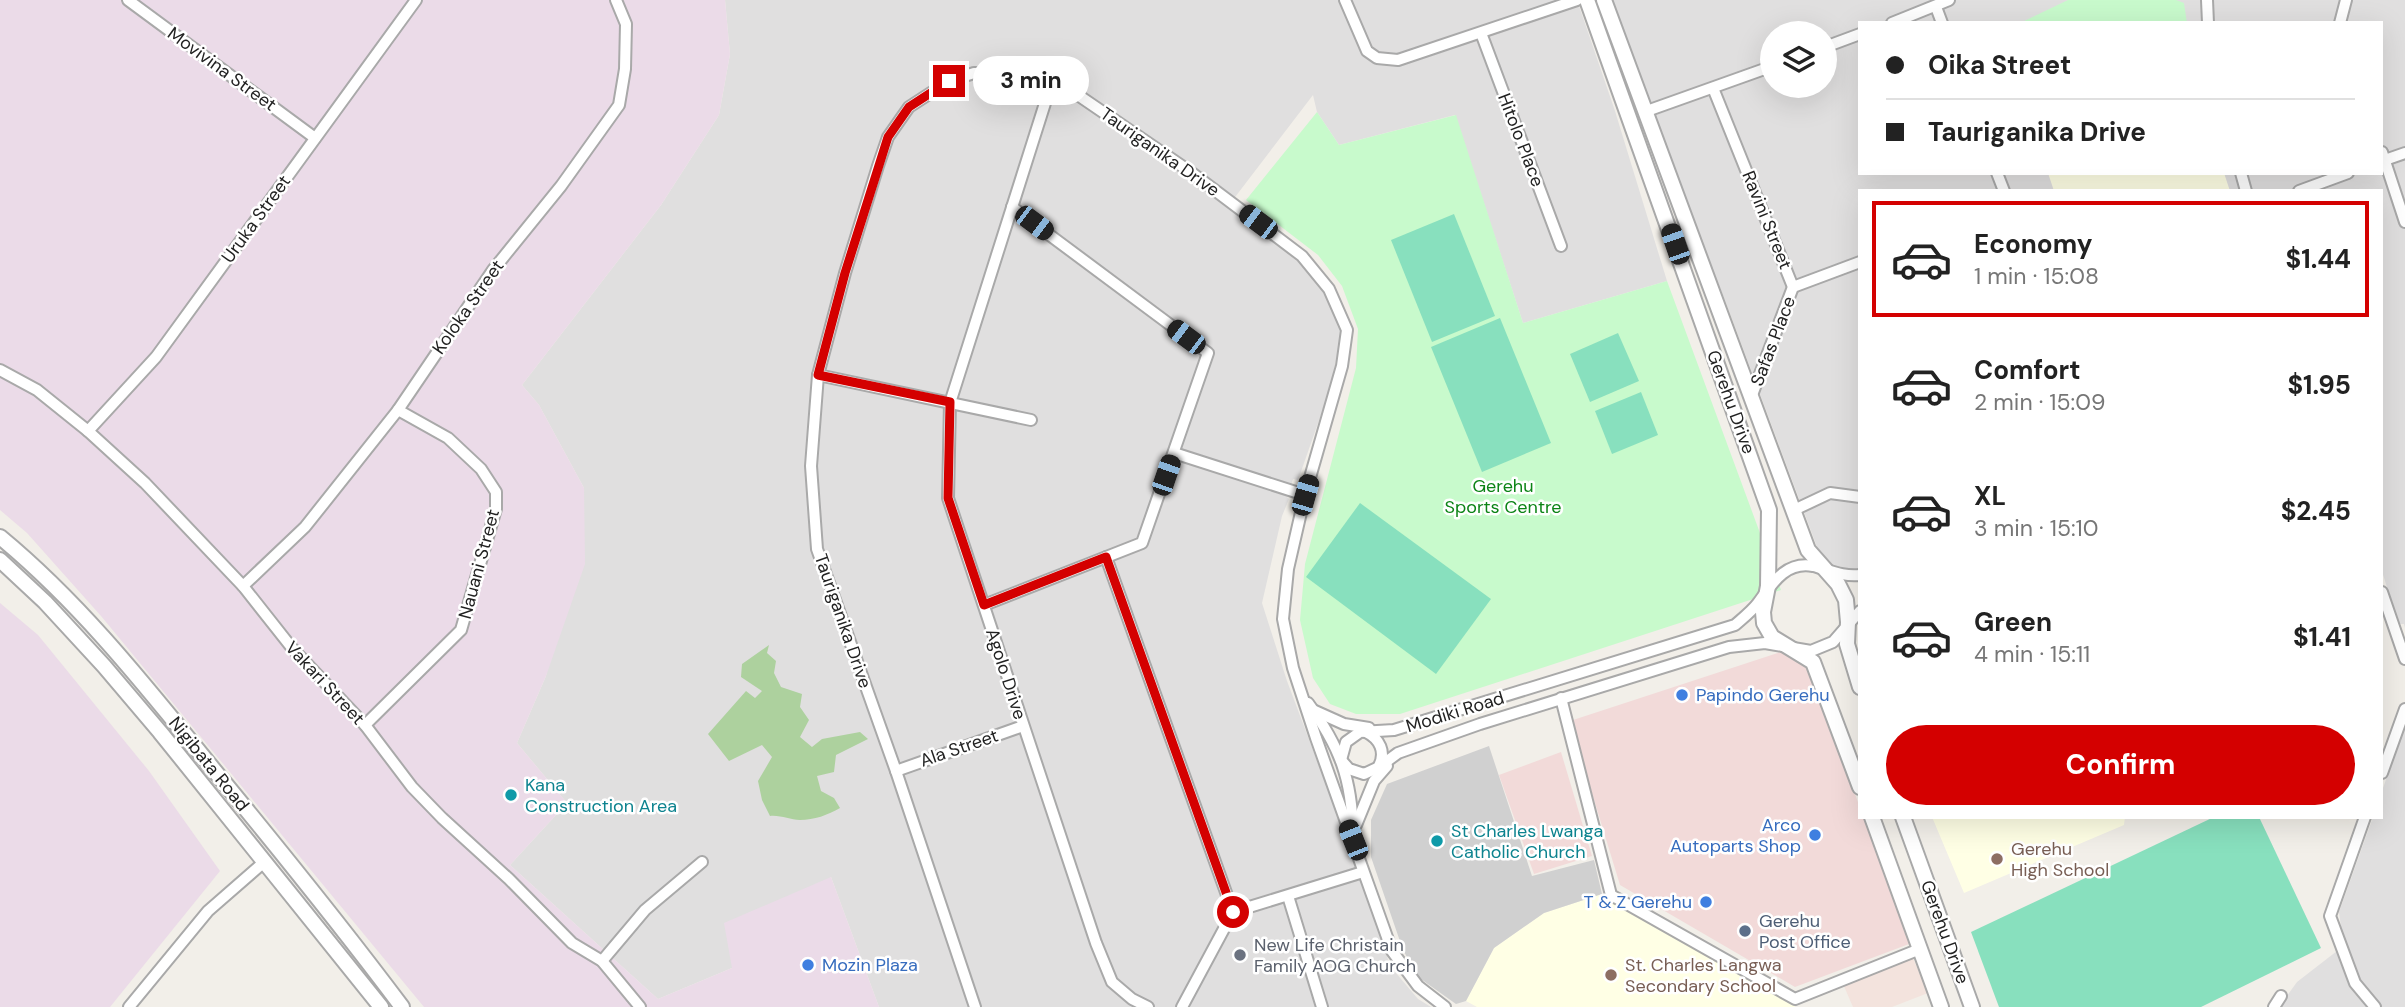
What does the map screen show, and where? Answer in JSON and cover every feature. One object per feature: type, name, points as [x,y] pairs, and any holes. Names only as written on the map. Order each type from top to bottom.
[{"type":"street","name":"Movivina Street","points":[[128,0],[315,138]]},
{"type":"street","name":"Uruka Street","points":[[88,431],[156,356],[416,0]]},
{"type":"street","name":"Koloka Street","points":[[243,586],[305,527],[398,410],[493,270],[561,186],[618,105],[625,69],[626,24],[616,0]]},
{"type":"street","points":[[1345,0],[1367,51],[1377,58],[1398,60],[1577,0]]},
{"type":"street","name":"Gerehu Drive","points":[[1587,0],[1769,510],[1768,586],[1763,612],[1764,624],[1772,638],[1813,662],[1858,783]]},
{"type":"street","name":"Gerehu Drive","points":[[1604,0],[1808,550],[1838,584],[1846,600],[1847,644],[1858,680]]},
{"type":"street","points":[[1898,21],[1949,0]]},
{"type":"street","points":[[2207,0],[2208,21]]},
{"type":"street","points":[[2341,21],[2346,0]]},
{"type":"street","points":[[1936,7],[1941,21]]},
{"type":"street","name":"Hitolo Place","points":[[1481,33],[1561,246]]},
{"type":"street","points":[[1837,43],[1858,35]]},
{"type":"street","points":[[1644,112],[1760,71]]},
{"type":"street","name":"Tauriganika Drive","points":[[975,1007],[896,771],[817,549],[811,466],[818,375],[845,273],[888,137],[909,107],[949,81],[974,74],[1032,73],[1053,78],[1192,173],[1302,256],[1329,289],[1347,330],[1342,366],[1305,495],[1288,569],[1283,619],[1293,668],[1336,799],[1392,951],[1418,986],[1445,1007]]},
{"type":"street","name":"Agolo Drive","points":[[1053,78],[950,402],[948,498],[1111,982],[1132,999],[1148,1007]]},
{"type":"street","name":"Ravini Street","points":[[1713,88],[1793,287],[1858,263]]},
{"type":"street","points":[[2405,153],[2383,158],[2405,222]]},
{"type":"street","points":[[2304,189],[2343,175]]},
{"type":"street","points":[[984,605],[1142,543],[1208,353],[1012,207]]},
{"type":"street","name":"Safas Place","points":[[1752,395],[1793,287]]},
{"type":"street","name":"Vakari Street","points":[[0,370],[37,390],[88,431],[145,483],[243,586],[292,648],[365,725],[412,787],[572,943],[602,961],[640,1007]]},
{"type":"street","points":[[818,375],[1031,420]]},
{"type":"street","name":"Nauani Street","points":[[365,725],[461,630],[496,509],[496,492],[481,469],[448,438],[398,410]]},
{"type":"street","points":[[1174,453],[1305,495]]},
{"type":"street","points":[[1794,510],[1830,493],[1858,498]]},
{"type":"street","name":"Nigibata Road","points":[[0,537],[34,566],[96,628],[339,924],[402,1007]]},
{"type":"street","points":[[1106,557],[1233,912]]},
{"type":"street","name":"Nigibata Road","points":[[0,560],[104,666],[381,1007]]},
{"type":"street","name":"Modiki Road","points":[[1366,732],[1394,730],[1735,625],[1758,604],[1768,586],[1783,572],[1803,566],[1815,566],[1825,571],[1858,575]]},
{"type":"street","points":[[2383,594],[2402,637],[2405,659]]},
{"type":"street","name":"Modiki Road","points":[[1379,767],[1398,753],[1488,721],[1729,647],[1765,643],[1811,651],[1833,642],[1858,613]]},
{"type":"street","points":[[1302,695],[1316,712],[1344,724],[1379,730]]},
{"type":"street","name":"Tauriganika Drive","points":[[1302,695],[1324,726],[1341,760],[1353,801],[1353,840]]},
{"type":"street","points":[[1561,698],[1611,895],[1795,999],[1920,949]]},
{"type":"street","points":[[2383,770],[2405,709]]},
{"type":"street","name":"Ala Street","points":[[896,771],[1023,726]]},
{"type":"street","points":[[1360,732],[1376,737],[1381,746],[1383,759],[1379,767],[1364,774],[1349,769],[1341,760],[1346,742],[1360,732]]},
{"type":"street","points":[[1353,840],[1357,820],[1370,788],[1398,753]]},
{"type":"street","name":"Gerehu Drive","points":[[1872,819],[1941,1007]]},
{"type":"street","name":"Gerehu Drive","points":[[1904,819],[1972,1007]]},
{"type":"street","points":[[2364,819],[2330,916],[2355,983],[2375,1007]]},
{"type":"street","points":[[602,961],[645,910],[702,862]]},
{"type":"street","points":[[129,1007],[208,911],[263,863]]},
{"type":"street","points":[[1182,1007],[1233,912],[1363,873]]},
{"type":"street","points":[[1288,896],[1322,1007]]},
{"type":"street","points":[[2274,1007],[2281,996]]},
{"type":"shaded area","points":[[0,0],[725,0],[730,54],[719,115],[661,205],[522,385],[539,405],[584,488],[585,564],[546,676],[517,743],[567,803],[510,865],[658,999],[732,968],[724,923],[831,877],[879,1007],[424,1007],[101,616],[27,533],[0,510]]},
{"type":"shaded area","points":[[725,0],[1577,0],[1615,111],[1667,281],[1523,323],[1455,115],[1339,145],[1317,112],[1313,95],[1229,205],[1312,259],[1330,285],[1343,329],[1329,392],[1298,480],[1293,479],[1287,497],[1289,499],[1282,516],[1262,603],[1287,681],[1374,912],[1390,966],[1418,999],[1431,1007],[879,1007],[831,877],[732,968],[658,999],[510,865],[567,803],[517,743],[546,676],[584,488],[539,405],[522,385],[661,205],[719,115],[730,54]]},
{"type":"shaded area","points":[[1609,0],[2405,0],[2405,628],[2404,624],[2398,624],[2383,574],[2383,189],[1858,189],[1858,569],[1841,573],[1820,555]]},
{"type":"shaded area","points":[[2049,175],[2225,175],[2229,189],[2053,189]]},
{"type":"shaded area","points":[[0,603],[38,635],[149,771],[220,871],[110,1007],[0,1007]]},
{"type":"shaded area","points":[[1802,645],[1858,802],[1858,819],[1865,819],[1909,944],[1795,987],[1620,885],[1570,721]]},
{"type":"shaded area","points":[[2405,725],[2405,1007],[2279,1007],[2297,982],[2346,944],[2339,912],[2372,819],[2383,819],[2383,788]]},
{"type":"shaded area","points":[[1489,746],[1532,876],[1594,860],[1602,894],[1544,913],[1494,948],[1466,1001],[1456,1004],[1418,977],[1403,950],[1371,857],[1371,820],[1387,784]]},
{"type":"shaded area","points":[[1561,752],[1592,856],[1534,874],[1499,775]]},
{"type":"shaded area","name":"Gerehu High School","points":[[1933,819],[2125,819],[2124,825],[1964,893]]},
{"type":"shaded area","name":"St. Charles Langwa Secondary School","points":[[1602,894],[1795,1007],[1477,1007],[1466,1001],[1494,948],[1544,913]]},
{"type":"shaded area","points":[[1912,956],[1928,993],[1892,1007],[1853,1007],[1843,984]]},
{"type":"green space","points":[[2068,0],[2176,0],[2184,3],[2187,21],[2024,21]]},
{"type":"green space","name":"Gerehu Sports Centre","points":[[1317,112],[1339,145],[1456,115],[1523,323],[1667,281],[1781,590],[1400,714],[1356,714],[1330,704],[1313,678],[1300,620],[1305,564],[1356,368],[1358,329],[1342,286],[1318,255],[1246,200]]},
{"type":"green space","points":[[1454,214],[1495,316],[1432,342],[1391,240]]},
{"type":"green space","points":[[1500,318],[1551,443],[1482,472],[1431,347]]},
{"type":"green space","points":[[1618,333],[1639,381],[1590,402],[1570,354]]},
{"type":"green space","points":[[1641,392],[1658,435],[1612,454],[1595,411]]},
{"type":"green space","points":[[1360,503],[1491,599],[1436,674],[1306,577]]},
{"type":"green space","points":[[769,645],[767,653],[776,661],[774,673],[781,687],[802,694],[800,707],[809,720],[800,737],[812,747],[822,739],[860,732],[868,739],[836,755],[834,772],[817,776],[821,791],[834,798],[840,808],[821,817],[800,820],[770,816],[762,800],[758,781],[772,757],[762,745],[729,761],[708,734],[746,691],[755,698],[762,691],[741,677],[742,664]]},
{"type":"green space","points":[[2210,819],[2260,819],[2321,948],[2201,1007],[1999,1007],[1971,932]]},
{"type":"place","name":"Papindo Gerehu","points":[[1682,695]]},
{"type":"place","name":"Kana Construction Area","points":[[511,795]]},
{"type":"place","name":"Arco Autoparts Shop","points":[[1815,835]]},
{"type":"place","name":"St Charles Lwanga Catholic Church","points":[[1437,841]]},
{"type":"place","name":"Gerehu High School","points":[[1997,859]]},
{"type":"place","name":"T & Z Gerehu","points":[[1706,902]]},
{"type":"place","name":"Gerehu Post Office","points":[[1745,931]]},
{"type":"place","name":"New Life Christain Family AOG Church","points":[[1240,955]]},
{"type":"place","name":"Mozin Plaza","points":[[808,965]]},
{"type":"place","name":"St. Charles Langwa Secondary School","points":[[1611,975]]},
{"type":"route","points":[[949,81],[909,107],[888,137],[845,273],[818,375],[950,402],[948,498],[984,605],[1106,557],[1233,912]]}]
